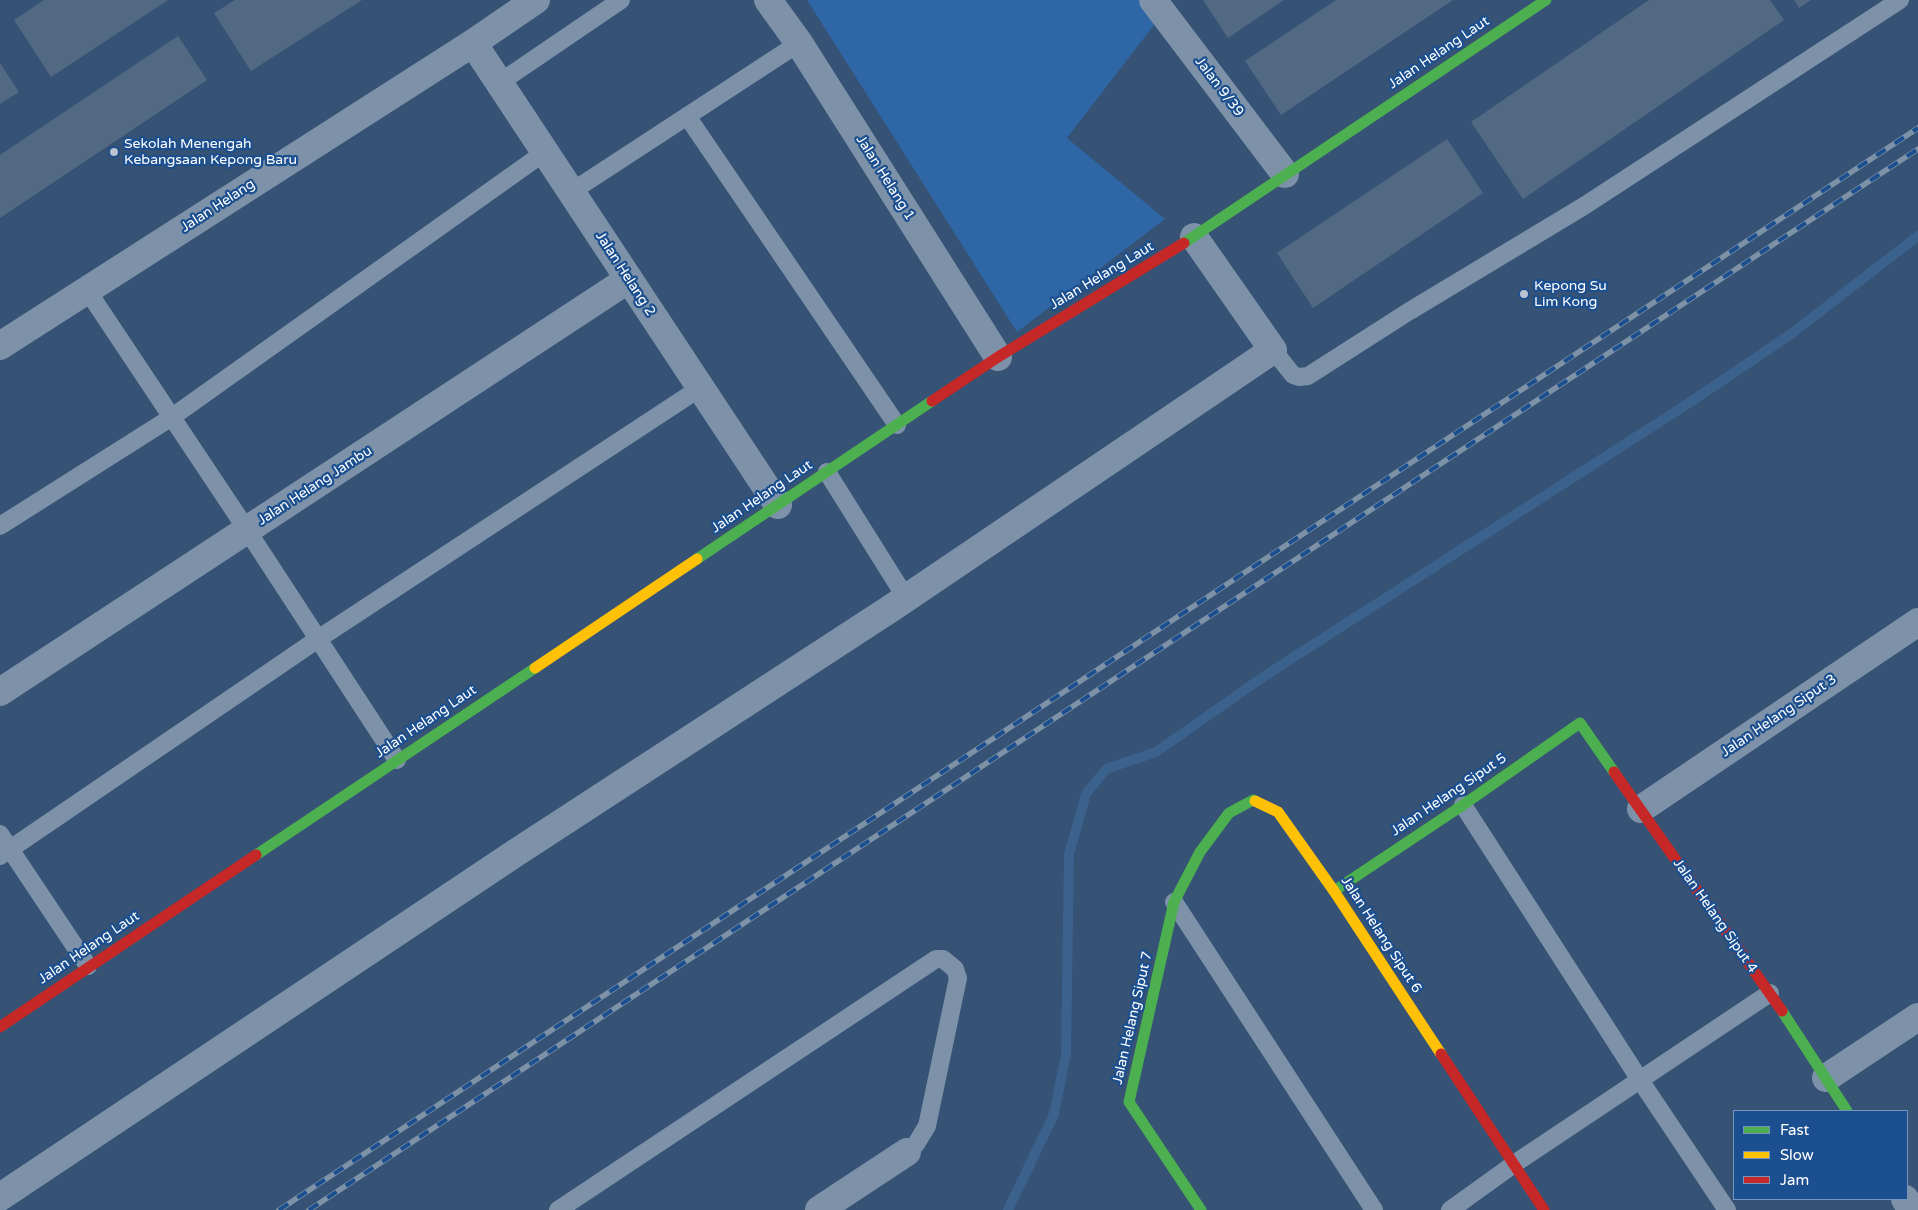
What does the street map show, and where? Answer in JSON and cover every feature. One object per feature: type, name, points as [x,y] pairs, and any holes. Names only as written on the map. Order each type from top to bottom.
[{"type":"street","name":"Jalan Helang","points":[[0,346],[473,43],[536,0]]},
{"type":"street","name":"Jalan Helang 1","points":[[768,0],[799,43],[998,357]]},
{"type":"street","name":"Jalan 9/39","points":[[1153,0],[1285,174]]},
{"type":"street","name":"Jalan Helang Laut","points":[[0,1027],[88,966],[998,357],[1194,238],[1285,174],[1546,0]]},
{"type":"street","name":"Jalan Helang 2","points":[[473,43],[778,505]]},
{"type":"street","points":[[0,1197],[517,852],[906,598],[1272,350],[1194,238]]},
{"type":"street","name":"Jalan Helang Jambu","points":[[0,692],[629,279]]},
{"type":"street","name":"Jalan Helang Siput 3","points":[[1641,809],[1918,622]]},
{"type":"street","name":"Jalan Helang Siput 4","points":[[1580,723],[1770,993],[1846,1110]]},
{"type":"street","name":"Jalan Helang Siput 5","points":[[1334,891],[1463,805],[1580,723]]},
{"type":"street","name":"Jalan Helang Siput 6","points":[[1174,902],[1200,852],[1229,812],[1253,800],[1278,812],[1334,891],[1544,1210]]},
{"type":"street","name":"Jalan Helang Siput 7","points":[[1174,902],[1129,1102],[1201,1210]]},
{"type":"street","points":[[1826,1078],[1918,1017]]},
{"type":"street","points":[[819,1210],[907,1152]]},
{"type":"lane","points":[[499,83],[620,0]]},
{"type":"lane","points":[[1272,350],[1293,375],[1308,376],[1408,312],[1584,206],[1900,0]]},
{"type":"lane","points":[[571,192],[799,43]]},
{"type":"lane","points":[[687,116],[897,425]]},
{"type":"lane","points":[[0,526],[172,417],[545,152]]},
{"type":"lane","points":[[87,290],[397,760]]},
{"type":"lane","points":[[5,853],[318,639],[700,388]]},
{"type":"lane","points":[[827,472],[906,598]]},
{"type":"lane","points":[[1463,805],[1640,1080],[1727,1210]]},
{"type":"lane","points":[[0,834],[5,853],[88,966]]},
{"type":"lane","points":[[1174,902],[1374,1210]]},
{"type":"lane","points":[[558,1210],[936,959],[943,959],[955,969],[958,978],[927,1126],[916,1144],[907,1152]]},
{"type":"lane","points":[[1450,1210],[1514,1164],[1770,993]]},
{"type":"shaded area","points":[[807,0],[1143,0],[1157,21],[1067,138],[1165,219],[1017,332]]},
{"type":"building","points":[[44,0],[168,0],[51,77],[14,20]]},
{"type":"building","points":[[235,0],[362,0],[251,71],[214,13]]},
{"type":"building","points":[[1203,0],[1284,0],[1228,38]]},
{"type":"building","points":[[1336,0],[1453,0],[1281,115],[1245,61]]},
{"type":"building","points":[[1649,0],[1770,0],[1784,20],[1523,199],[1471,122]]},
{"type":"building","points":[[1794,0],[1811,0],[1799,8]]},
{"type":"building","points":[[178,36],[207,80],[0,218],[0,155]]},
{"type":"building","points":[[0,63],[19,92],[0,104]]},
{"type":"building","points":[[1447,139],[1483,193],[1313,308],[1277,253]]},
{"type":"waterway","points":[[1008,1210],[1054,1114],[1066,1054],[1069,854],[1086,794],[1106,769],[1156,752],[1266,675],[1692,401],[1791,334],[1918,236]]},
{"type":"railway","points":[[279,1210],[1918,128]]},
{"type":"railway","points":[[309,1210],[1918,149]]},
{"type":"traffic: fast","points":[[1184,243],[1546,0]]},
{"type":"traffic: fast","points":[[697,559],[932,401]]},
{"type":"traffic: fast","points":[[256,855],[535,668]]},
{"type":"traffic: fast","points":[[1334,891],[1463,805],[1580,723],[1614,772]]},
{"type":"traffic: fast","points":[[1201,1210],[1129,1102],[1174,902],[1200,852],[1229,813],[1253,800],[1255,801]]},
{"type":"traffic: fast","points":[[1782,1011],[1846,1110]]},
{"type":"traffic: slow","points":[[535,668],[697,559]]},
{"type":"traffic: slow","points":[[1255,801],[1278,812],[1334,891],[1441,1054]]},
{"type":"traffic: jam","points":[[932,401],[998,357],[1184,243]]},
{"type":"traffic: jam","points":[[1614,772],[1782,1011]]},
{"type":"traffic: jam","points":[[0,1027],[256,855]]},
{"type":"traffic: jam","points":[[1441,1054],[1544,1210]]},
{"type":"place","name":"Sekolah Menengah Kebangsaan Kepong Baru","points":[[114,152]]},
{"type":"place","name":"Kepong Su Lim Kong","points":[[1524,294]]}]
